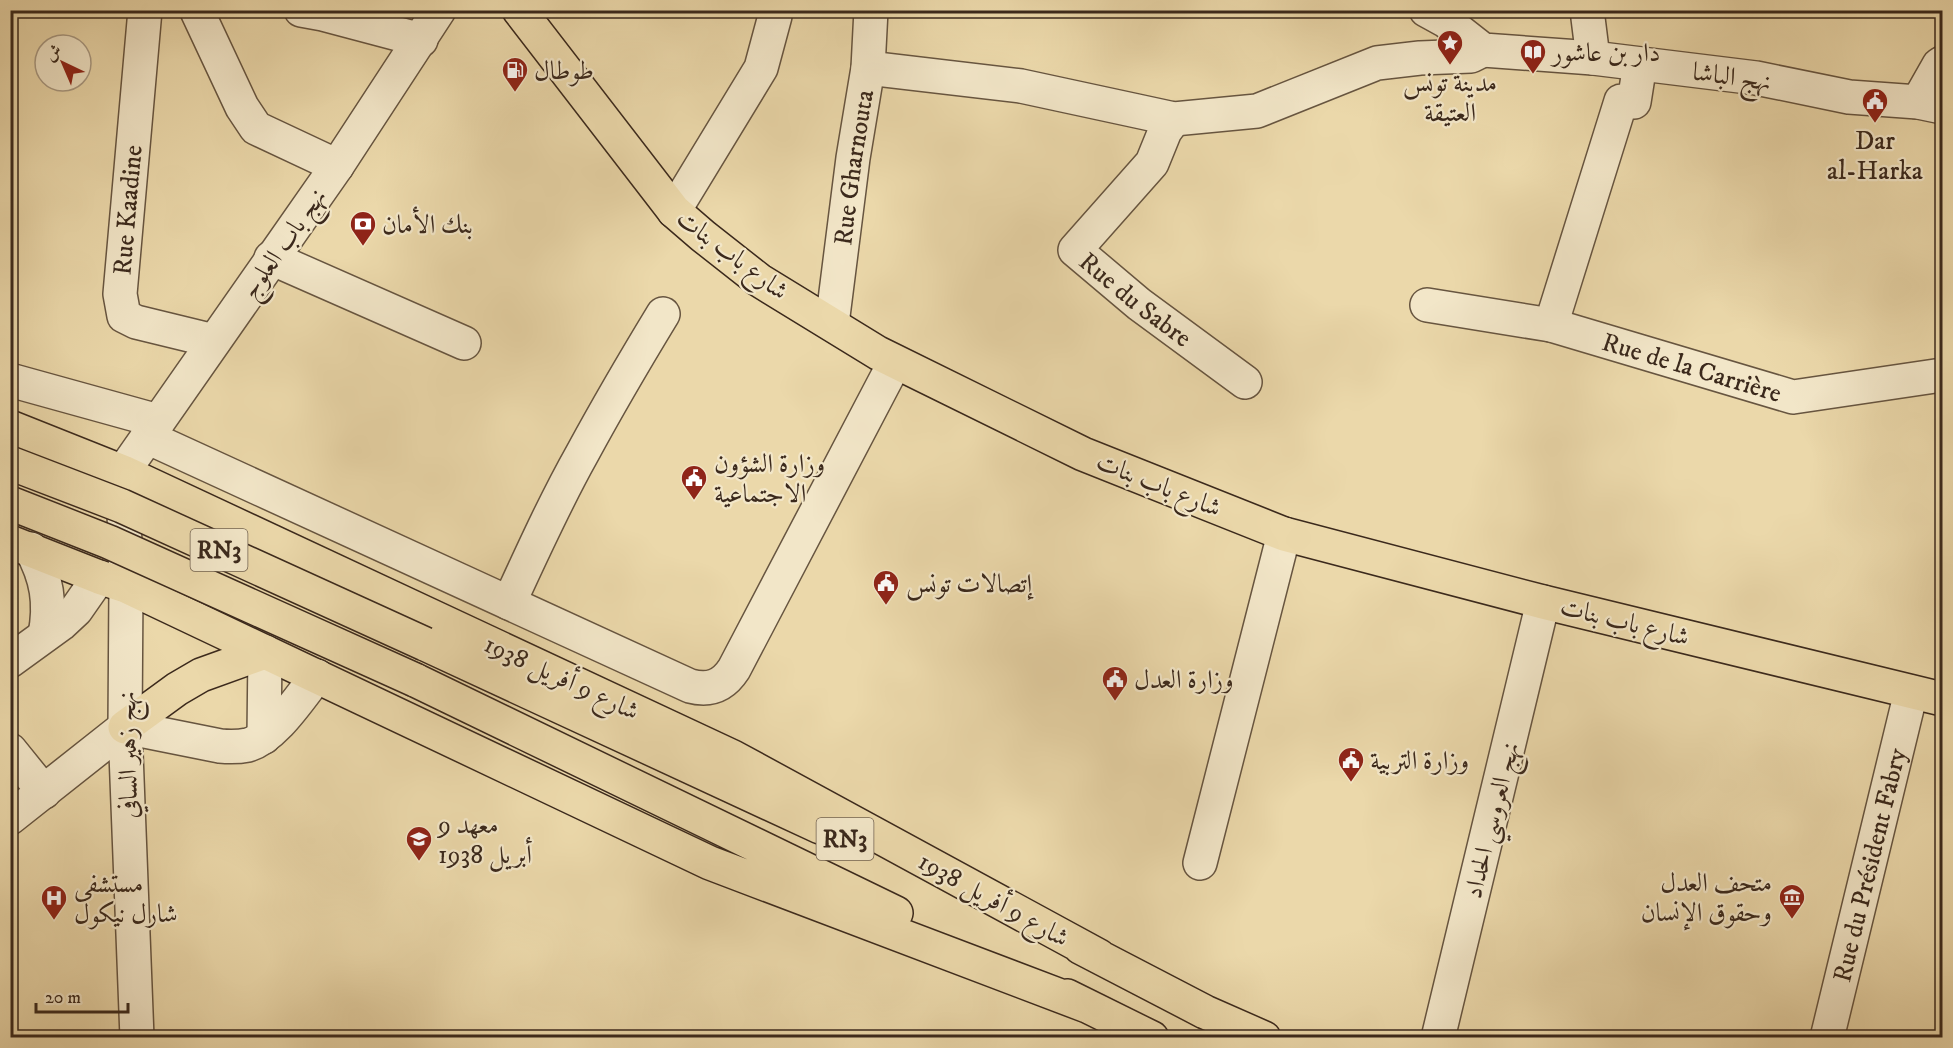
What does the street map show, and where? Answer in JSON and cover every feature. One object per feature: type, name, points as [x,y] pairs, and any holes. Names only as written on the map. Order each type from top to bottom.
[{"type":"main road","name":"شارع باب بنات","points":[[519,10],[674,211],[703,236],[759,280],[878,353],[1083,454],[1284,534],[1543,602],[1942,699]]},
{"type":"main road","name":"شارع 9 أفريل 1938","points":[[10,427],[123,472],[733,757],[1099,956],[1205,1012],[1264,1038]]},
{"type":"main road","name":"شارع 9 أفريل 1938","points":[[10,463],[122,506],[1099,956]]},
{"type":"main road","points":[[21,546],[51,533],[77,516],[123,472]]},
{"type":"main road","name":"شارع 9 أفريل 1938","points":[[10,503],[109,542],[415,680],[1152,1038]]},
{"type":"main road","name":"شارع 9 أفريل 1938","points":[[21,546],[112,582],[265,652],[710,863],[1087,1006]]},
{"type":"main road","points":[[125,727],[177,689],[201,675],[265,652]]},
{"type":"street","name":"Rue Kaadine","points":[[145,10],[120,294],[121,306],[124,316],[136,322],[214,340]]},
{"type":"street","points":[[182,10],[213,10]]},
{"type":"street","points":[[301,10],[421,40]]},
{"type":"street","name":"نهج باب العلوج","points":[[123,472],[337,166],[439,10]]},
{"type":"street","name":"Rue Gharnouta","points":[[832,324],[853,158],[868,68],[871,10]]},
{"type":"street","points":[[868,68],[1020,86],[1174,119],[1257,111],[1377,63],[1471,56],[1482,50],[1446,21],[1426,10]]},
{"type":"street","points":[[1587,10],[1593,57]]},
{"type":"street","points":[[197,11],[242,107],[256,128],[337,166]]},
{"type":"street","points":[[674,211],[761,68],[775,16]]},
{"type":"street","name":"نهج الباشا","points":[[1482,50],[1593,57],[1756,78],[1849,97],[1930,104]]},
{"type":"street","points":[[1930,104],[1939,65],[1942,63]]},
{"type":"street","points":[[1551,325],[1621,101],[1634,102],[1640,64]]},
{"type":"street","name":"Rue du Sabre","points":[[1174,119],[1165,131],[1152,163],[1075,250],[1139,304],[1245,382]]},
{"type":"street","points":[[271,258],[464,343]]},
{"type":"street","name":"Rue de la Carrière","points":[[1427,305],[1551,325],[1793,397],[1942,375]]},
{"type":"street","points":[[509,603],[581,455],[663,314]]},
{"type":"street","points":[[10,380],[152,429],[509,603],[690,686],[707,688],[723,682],[734,669],[895,362]]},
{"type":"street","name":"نهج زهير السافي","points":[[123,472],[112,582],[125,727],[137,1038]]},
{"type":"street","points":[[1200,862],[1284,534]]},
{"type":"street","points":[[21,546],[39,565],[45,582],[48,599],[45,635]]},
{"type":"street","points":[[10,662],[112,582]]},
{"type":"street","name":"نهج العروسي الحداد","points":[[1438,1038],[1543,602]]},
{"type":"street","points":[[264,737],[265,652]]},
{"type":"street","points":[[10,818],[125,727],[220,746],[235,747],[250,744],[264,737],[277,724],[317,676]]},
{"type":"street","name":"Rue du Président Fabry","points":[[1827,1038],[1911,692]]},
{"type":"street","points":[[10,750],[44,792]]},
{"type":"place","name":"مدينة تونس العتيقة","points":[[1450,66]]},
{"type":"place","name":"دار بن عاشور","points":[[1533,75]]},
{"type":"place","name":"طوطال","points":[[515,93]]},
{"type":"place","name":"Dar al-Harka","points":[[1875,124]]},
{"type":"place","name":"بنك الأمان","points":[[363,247]]},
{"type":"place","name":"وزارة الشؤون الاجتماعية","points":[[694,501]]},
{"type":"place","name":"إتصالات تونس","points":[[886,606]]},
{"type":"place","name":"وزارة العدل","points":[[1115,702]]},
{"type":"place","name":"وزارة التربية","points":[[1351,783]]},
{"type":"place","name":"معهد 9 أبريل 1938","points":[[419,862]]},
{"type":"place","name":"متحف العدل وحقوق الإنسان","points":[[1792,920]]},
{"type":"place","name":"مستشفى شارل نيكول","points":[[54,921]]}]
